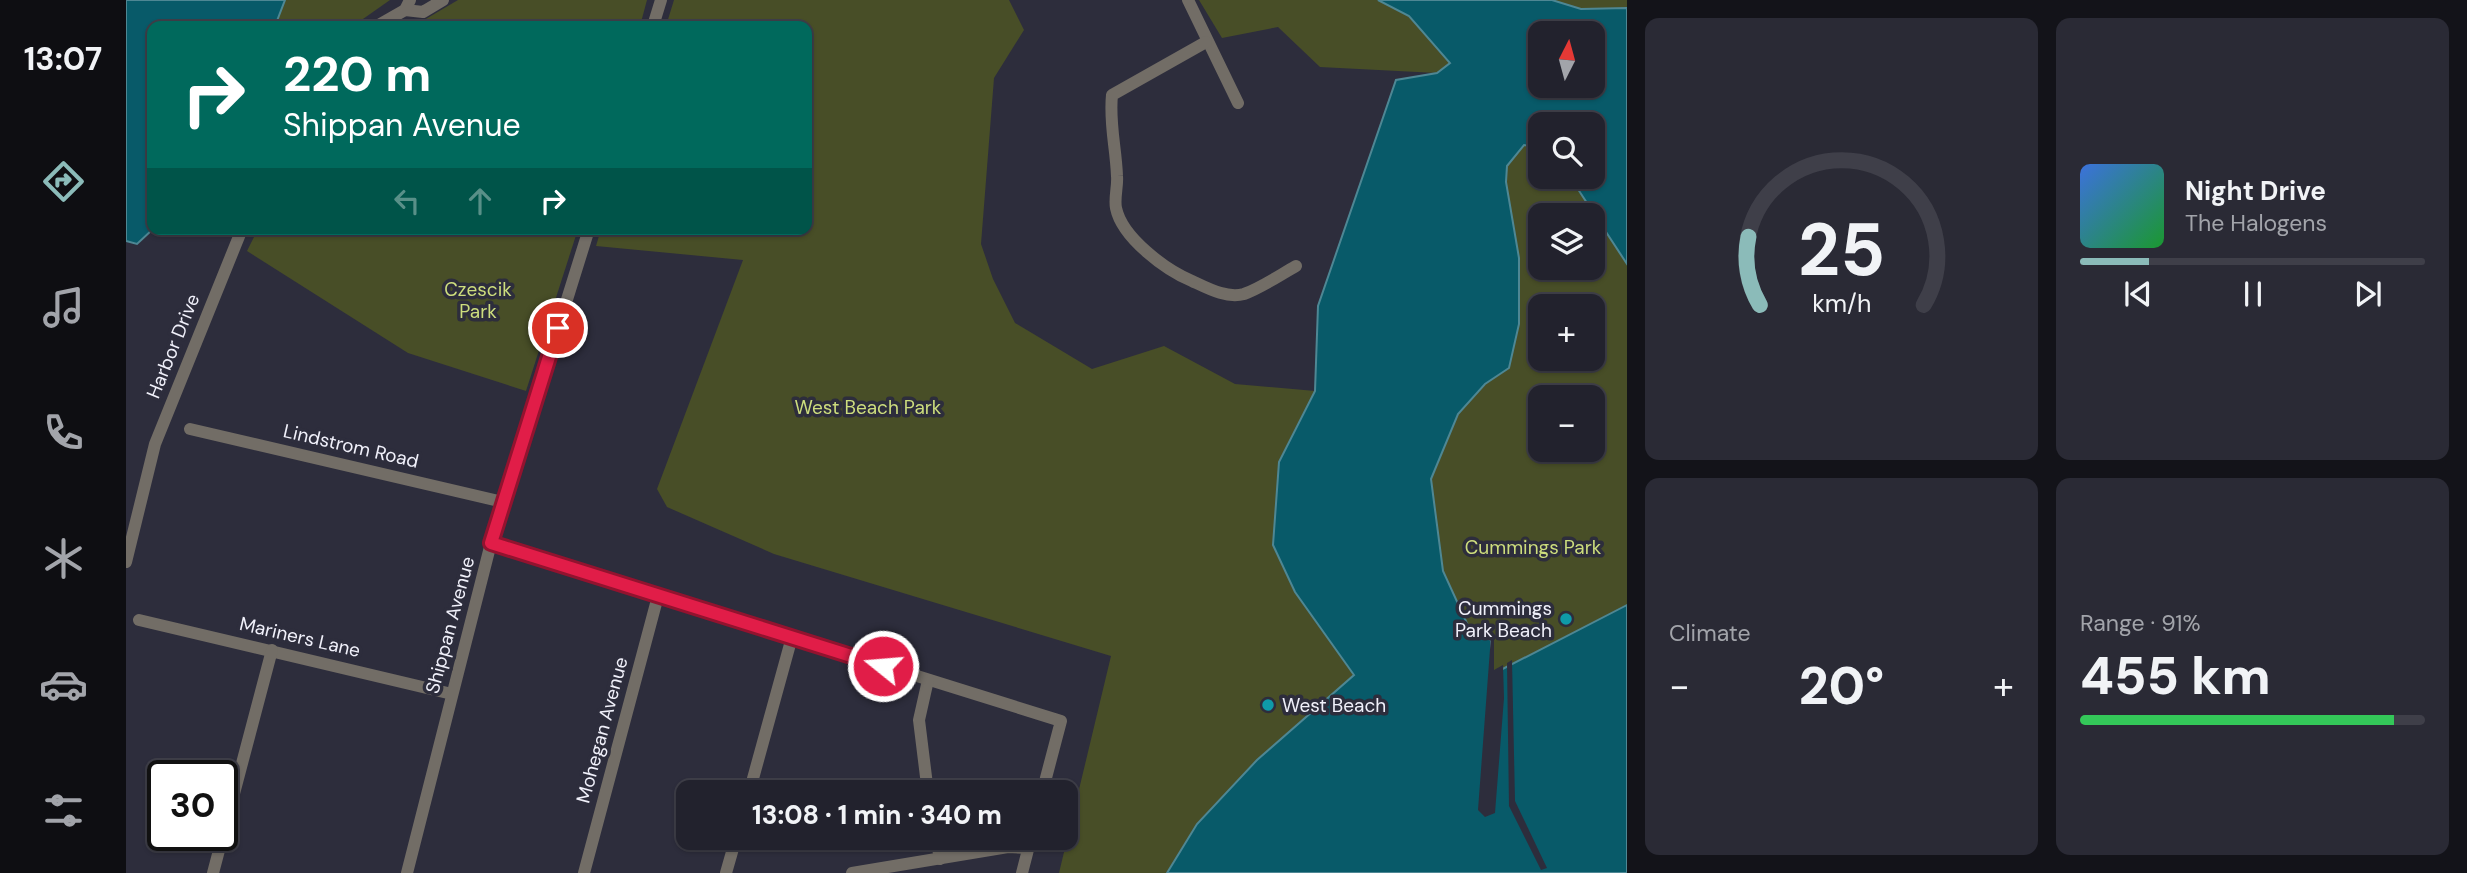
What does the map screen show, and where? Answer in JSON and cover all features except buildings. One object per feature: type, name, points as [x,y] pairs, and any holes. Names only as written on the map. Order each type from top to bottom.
[{"type":"street","points":[[384,21],[408,5],[423,12],[443,0]]},
{"type":"street","points":[[655,21],[661,0]]},
{"type":"street","points":[[1188,0],[1206,43],[1238,103]]},
{"type":"street","points":[[1206,43],[1112,95],[1110,122],[1119,217],[1133,237],[1161,265],[1226,294],[1242,294],[1296,266]]},
{"type":"street","name":"Harbor Drive","points":[[126,562],[155,444],[240,235]]},
{"type":"street","name":"Shippan Avenue","points":[[407,873],[491,543],[587,235]]},
{"type":"street","name":"Lindstrom Road","points":[[190,429],[503,502]]},
{"type":"street","points":[[491,543],[1060,721],[1045,780]]},
{"type":"street","name":"Mohegan Avenue","points":[[584,873],[658,596]]},
{"type":"street","name":"Mariners Lane","points":[[139,620],[452,694]]},
{"type":"street","points":[[753,780],[792,637]]},
{"type":"street","points":[[213,873],[272,650]]},
{"type":"street","points":[[926,780],[919,720],[928,680]]},
{"type":"street","points":[[726,873],[733,850]]},
{"type":"street","points":[[938,850],[940,859]]},
{"type":"street","points":[[852,873],[991,850]]},
{"type":"street","points":[[1022,873],[1028,850]]},
{"type":"green space","points":[[285,0],[390,0],[360,21],[277,21]]},
{"type":"green space","points":[[458,0],[647,0],[641,21],[422,21]]},
{"type":"green space","name":"West Beach Park","points":[[674,0],[1009,0],[1024,30],[994,78],[981,244],[993,279],[1015,323],[1092,369],[1164,346],[1235,384],[1315,391],[1279,462],[1277,503],[1295,592],[1354,675],[1257,760],[1197,824],[1167,873],[1059,873],[1065,850],[1078,850],[1078,794],[1111,656],[774,554],[667,507],[657,489],[743,260],[596,246],[599,235],[812,235],[812,21],[668,21]]},
{"type":"green space","points":[[1199,0],[1378,0],[1409,15],[1450,63],[1437,73],[1320,67],[1278,27],[1222,38]]},
{"type":"green space","points":[[1552,0],[1627,0],[1627,8],[1581,9]]},
{"type":"green space","name":"Cummings Park","points":[[1524,145],[1528,146],[1528,189],[1578,189],[1587,203],[1528,203],[1528,280],[1605,280],[1605,230],[1627,264],[1627,605],[1490,675],[1443,571],[1431,479],[1458,414],[1485,384],[1509,368],[1519,258],[1506,182],[1507,166]]},
{"type":"green space","name":"Czescik Park","points":[[255,235],[576,235],[526,391],[408,353],[247,251]]},
{"type":"water","points":[[126,0],[285,0],[277,21],[147,21],[147,235],[137,244],[126,241]]},
{"type":"water","points":[[1378,0],[1552,0],[1581,9],[1627,8],[1627,264],[1605,230],[1605,203],[1587,203],[1578,189],[1605,189],[1605,112],[1528,112],[1528,146],[1524,145],[1507,166],[1506,182],[1519,258],[1519,324],[1509,368],[1485,384],[1458,414],[1431,479],[1443,571],[1470,630],[1491,640],[1491,675],[1627,605],[1627,873],[1167,873],[1197,824],[1257,760],[1354,675],[1295,592],[1273,545],[1279,462],[1315,391],[1318,306],[1396,80],[1437,73],[1450,63],[1409,16]]},
{"type":"pier","points":[[1491,636],[1494,640],[1494,670],[1503,665],[1504,698],[1495,813],[1485,817],[1478,810]]},
{"type":"pier","points":[[1512,660],[1515,801],[1547,868],[1541,870],[1509,806],[1507,663]]},
{"type":"place","name":"Cummings Park Beach","points":[[1566,619]]},
{"type":"place","name":"West Beach","points":[[1268,705]]},
{"type":"route","points":[[558,328],[491,543],[883,666]]}]
